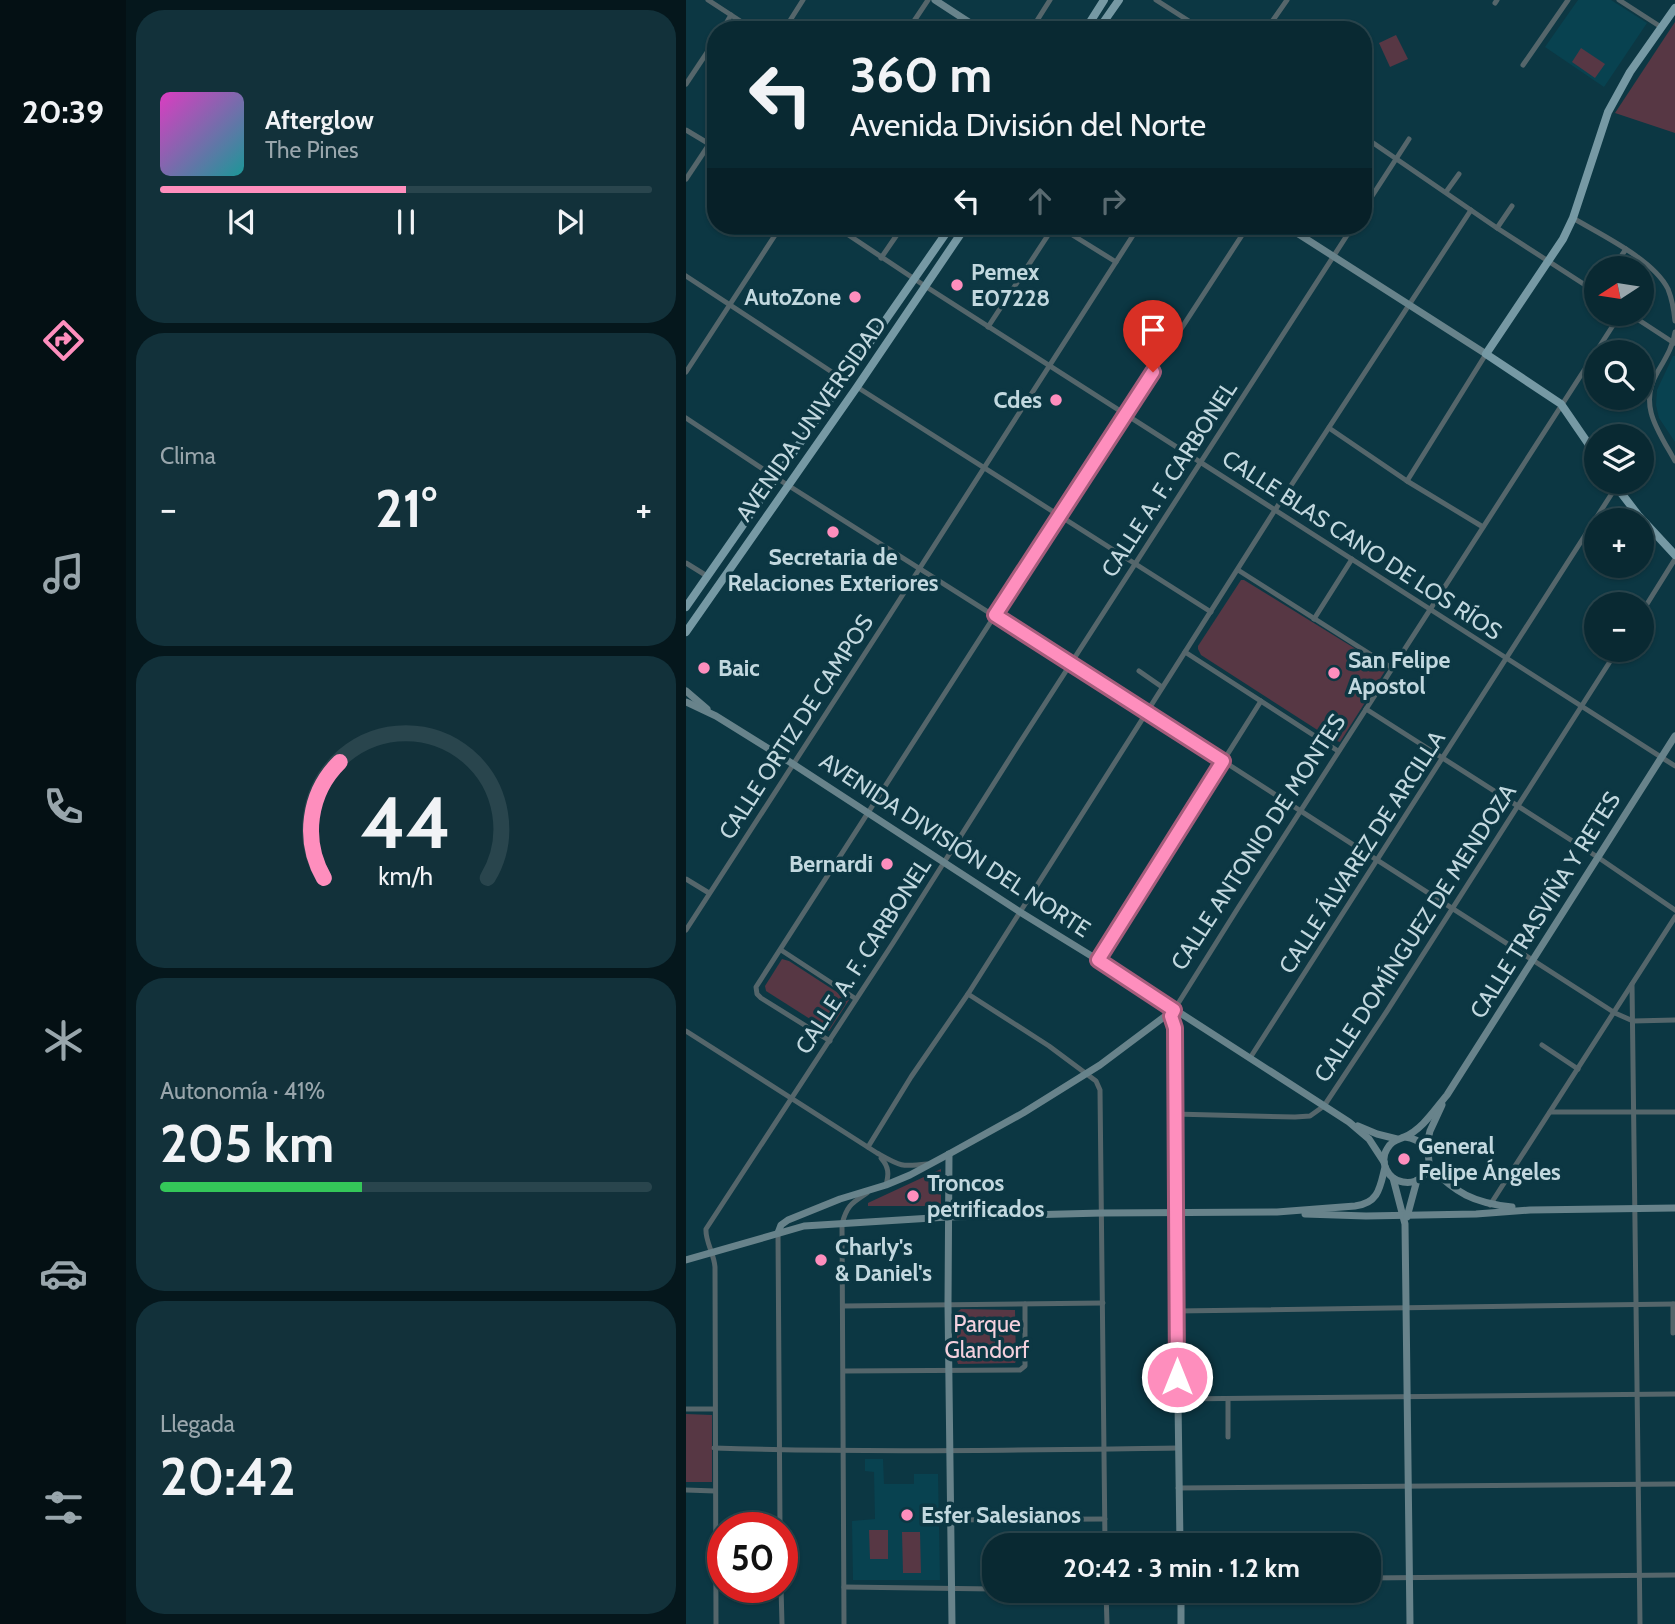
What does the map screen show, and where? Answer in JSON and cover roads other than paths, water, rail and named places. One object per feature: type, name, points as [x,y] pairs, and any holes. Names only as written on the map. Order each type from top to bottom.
[{"type":"main road","points":[[934,0],[967,21]]},
{"type":"main road","points":[[1091,21],[1104,0]]},
{"type":"main road","points":[[1104,21],[1119,0]]},
{"type":"main road","points":[[1486,354],[1563,239],[1573,218],[1608,112],[1630,72],[1675,8]]},
{"type":"main road","name":"AVENIDA UNIVERSIDAD","points":[[686,607],[945,235]]},
{"type":"main road","name":"AVENIDA UNIVERSIDAD","points":[[686,632],[960,235]]},
{"type":"main road","points":[[1300,235],[1561,404],[1584,438]]},
{"type":"main road","points":[[1622,494],[1675,557]]},
{"type":"main road","name":"AVENIDA DIVISIÓN DEL NORTE","points":[[686,691],[716,716]]},
{"type":"main road","name":"AVENIDA DIVISIÓN DEL NORTE","points":[[686,702],[716,716],[793,764],[1098,960],[1173,1013],[1250,1058],[1349,1122],[1370,1139],[1385,1165]]},
{"type":"main road","name":"CALLE TRASVIÑA Y RETES","points":[[1426,1148],[1430,1131],[1447,1095],[1675,736]]},
{"type":"main road","points":[[778,1233],[781,1225],[788,1220],[839,1199],[886,1185],[931,1164],[1023,1113],[1086,1074],[1173,1013],[1180,1533]]},
{"type":"main road","name":"CALLE TRASVIÑA Y RETES","points":[[1401,1138],[1421,1125],[1447,1095]]},
{"type":"main road","name":"AVENIDA DIVISIÓN DEL NORTE","points":[[1349,1122],[1377,1134],[1401,1138]]},
{"type":"main road","points":[[686,1259],[804,1226],[948,1217],[1277,1212],[1346,1208],[1367,1203],[1378,1192],[1387,1149],[1401,1138],[1413,1138],[1421,1142],[1429,1154],[1429,1166],[1422,1177],[1405,1183],[1393,1178]]},
{"type":"main road","points":[[949,1154],[952,1624]]},
{"type":"main road","points":[[1385,1165],[1393,1178],[1405,1214],[1410,1624]]},
{"type":"main road","points":[[1429,1166],[1468,1197],[1490,1205],[1530,1210]]},
{"type":"main road","points":[[1405,1214],[1417,1180]]},
{"type":"main road","points":[[1277,1212],[1340,1216],[1675,1208]]},
{"type":"main road","points":[[1181,1603],[1181,1624]]},
{"type":"street","points":[[708,0],[740,21]]},
{"type":"street","points":[[790,21],[803,0]]},
{"type":"street","points":[[914,21],[928,0]]},
{"type":"street","points":[[1036,21],[1049,0]]},
{"type":"street","points":[[1156,0],[1190,21]]},
{"type":"street","points":[[1272,21],[1285,0]]},
{"type":"street","points":[[1523,65],[1568,0]]},
{"type":"street","points":[[1619,0],[1661,27]]},
{"type":"street","points":[[727,21],[731,15]]},
{"type":"street","points":[[686,84],[707,52]]},
{"type":"street","points":[[686,130],[707,143]]},
{"type":"street","points":[[1372,197],[1409,139]]},
{"type":"street","points":[[1372,142],[1584,284]]},
{"type":"street","points":[[686,179],[707,147]]},
{"type":"street","points":[[1446,192],[1460,174]]},
{"type":"street","points":[[1497,228],[1512,206]]},
{"type":"street","points":[[868,1147],[1275,510],[1471,210]]},
{"type":"street","points":[[1573,218],[1626,249],[1659,276],[1668,289],[1675,321]]},
{"type":"street","points":[[686,372],[776,235]]},
{"type":"street","name":"CALLE BLAS CANO DE LOS RÍOS","points":[[848,235],[1675,766]]},
{"type":"street","points":[[881,258],[897,235]]},
{"type":"street","points":[[988,327],[1050,235]]},
{"type":"street","points":[[1071,235],[1116,262]]},
{"type":"street","name":"CALLE ORTIZ DE CAMPOS","points":[[686,930],[1133,235]]},
{"type":"street","points":[[830,1041],[761,998],[756,987],[1242,235]]},
{"type":"street","name":"CALLE A. F. CARBONEL","points":[[716,1624],[715,1267],[713,1252],[706,1235],[707,1227],[830,1041],[1347,235]]},
{"type":"street","points":[[1621,256],[1626,249]]},
{"type":"street","points":[[686,275],[844,380]]},
{"type":"street","name":"CALLE ANTONIO DE MONTES","points":[[1173,1013],[1338,751],[1612,326]]},
{"type":"street","points":[[1648,326],[1674,343]]},
{"type":"street","points":[[1675,332],[1674,343],[1652,382],[1649,407],[1675,461]]},
{"type":"street","points":[[1407,481],[1486,354]]},
{"type":"street","points":[[857,387],[1211,612]]},
{"type":"street","points":[[686,418],[1615,1013],[1633,1021],[1675,1020]]},
{"type":"street","points":[[1329,428],[1407,481],[1483,527]]},
{"type":"street","name":"CALLE ÁLVAREZ DE ARCILLA","points":[[1250,1058],[1608,494]]},
{"type":"street","points":[[1654,592],[1675,557]]},
{"type":"street","points":[[1314,619],[1352,559]]},
{"type":"street","points":[[686,563],[707,576]]},
{"type":"street","points":[[1238,570],[1392,668]]},
{"type":"street","points":[[1185,652],[1338,751]]},
{"type":"street","name":"CALLE DOMÍNGUEZ DE MENDOZA","points":[[1174,1114],[1305,1117],[1324,1106],[1610,662]]},
{"type":"street","points":[[1139,671],[1162,687]]},
{"type":"street","points":[[1098,960],[1261,701]]},
{"type":"street","points":[[1366,709],[1599,858],[1675,910]]},
{"type":"street","points":[[686,879],[709,893]]},
{"type":"street","points":[[1490,1205],[1675,917]]},
{"type":"street","points":[[781,950],[856,999]]},
{"type":"street","points":[[1632,984],[1640,1624]]},
{"type":"street","points":[[968,994],[1049,1046],[1096,1081],[1100,1090],[1105,1533]]},
{"type":"street","points":[[686,1031],[877,1153],[901,1166],[931,1164]]},
{"type":"street","points":[[1542,1045],[1578,1069]]},
{"type":"street","points":[[1550,1112],[1675,1112]]},
{"type":"street","points":[[877,1153],[888,1168],[886,1185]]},
{"type":"street","points":[[844,1624],[842,1224],[850,1205],[873,1189]]},
{"type":"street","points":[[778,1233],[780,1512]]},
{"type":"street","points":[[844,1306],[1103,1303]]},
{"type":"street","points":[[844,1371],[1020,1370],[1025,1366],[1025,1304]]},
{"type":"street","points":[[1176,1311],[1674,1304],[1673,1332]]},
{"type":"street","points":[[1177,1399],[1675,1394]]},
{"type":"street","points":[[1228,1399],[1228,1437]]},
{"type":"street","points":[[686,1409],[714,1409]]},
{"type":"street","points":[[714,1448],[950,1451],[1178,1448]]},
{"type":"street","points":[[1178,1488],[1675,1484]]},
{"type":"street","points":[[686,1490],[715,1491]]},
{"type":"street","points":[[951,1520],[1105,1519]]},
{"type":"street","points":[[1381,1578],[1675,1575]]},
{"type":"street","points":[[844,1587],[982,1589]]},
{"type":"street","points":[[781,1603],[782,1624]]},
{"type":"street","points":[[1106,1603],[1107,1624]]},
{"type":"place","name":"Pemex E07228","points":[[957,285]]},
{"type":"place","name":"AutoZone","points":[[855,297]]},
{"type":"place","name":"Cdes","points":[[1056,400]]},
{"type":"place","name":"Secretaria de Relaciones Exteriores","points":[[833,532]]},
{"type":"place","name":"Baic","points":[[704,668]]},
{"type":"place","name":"San Felipe Apostol","points":[[1334,673]]},
{"type":"place","name":"Bernardi","points":[[887,864]]},
{"type":"place","name":"General Felipe Ángeles","points":[[1404,1159]]},
{"type":"place","name":"Troncos petrificados","points":[[913,1196]]},
{"type":"place","name":"Charly's & Daniel's","points":[[821,1260]]},
{"type":"place","name":"Esfer Salesianos","points":[[907,1515]]},
{"type":"park label","name":"Parque Glandorf","points":[[987,1337]]}]
